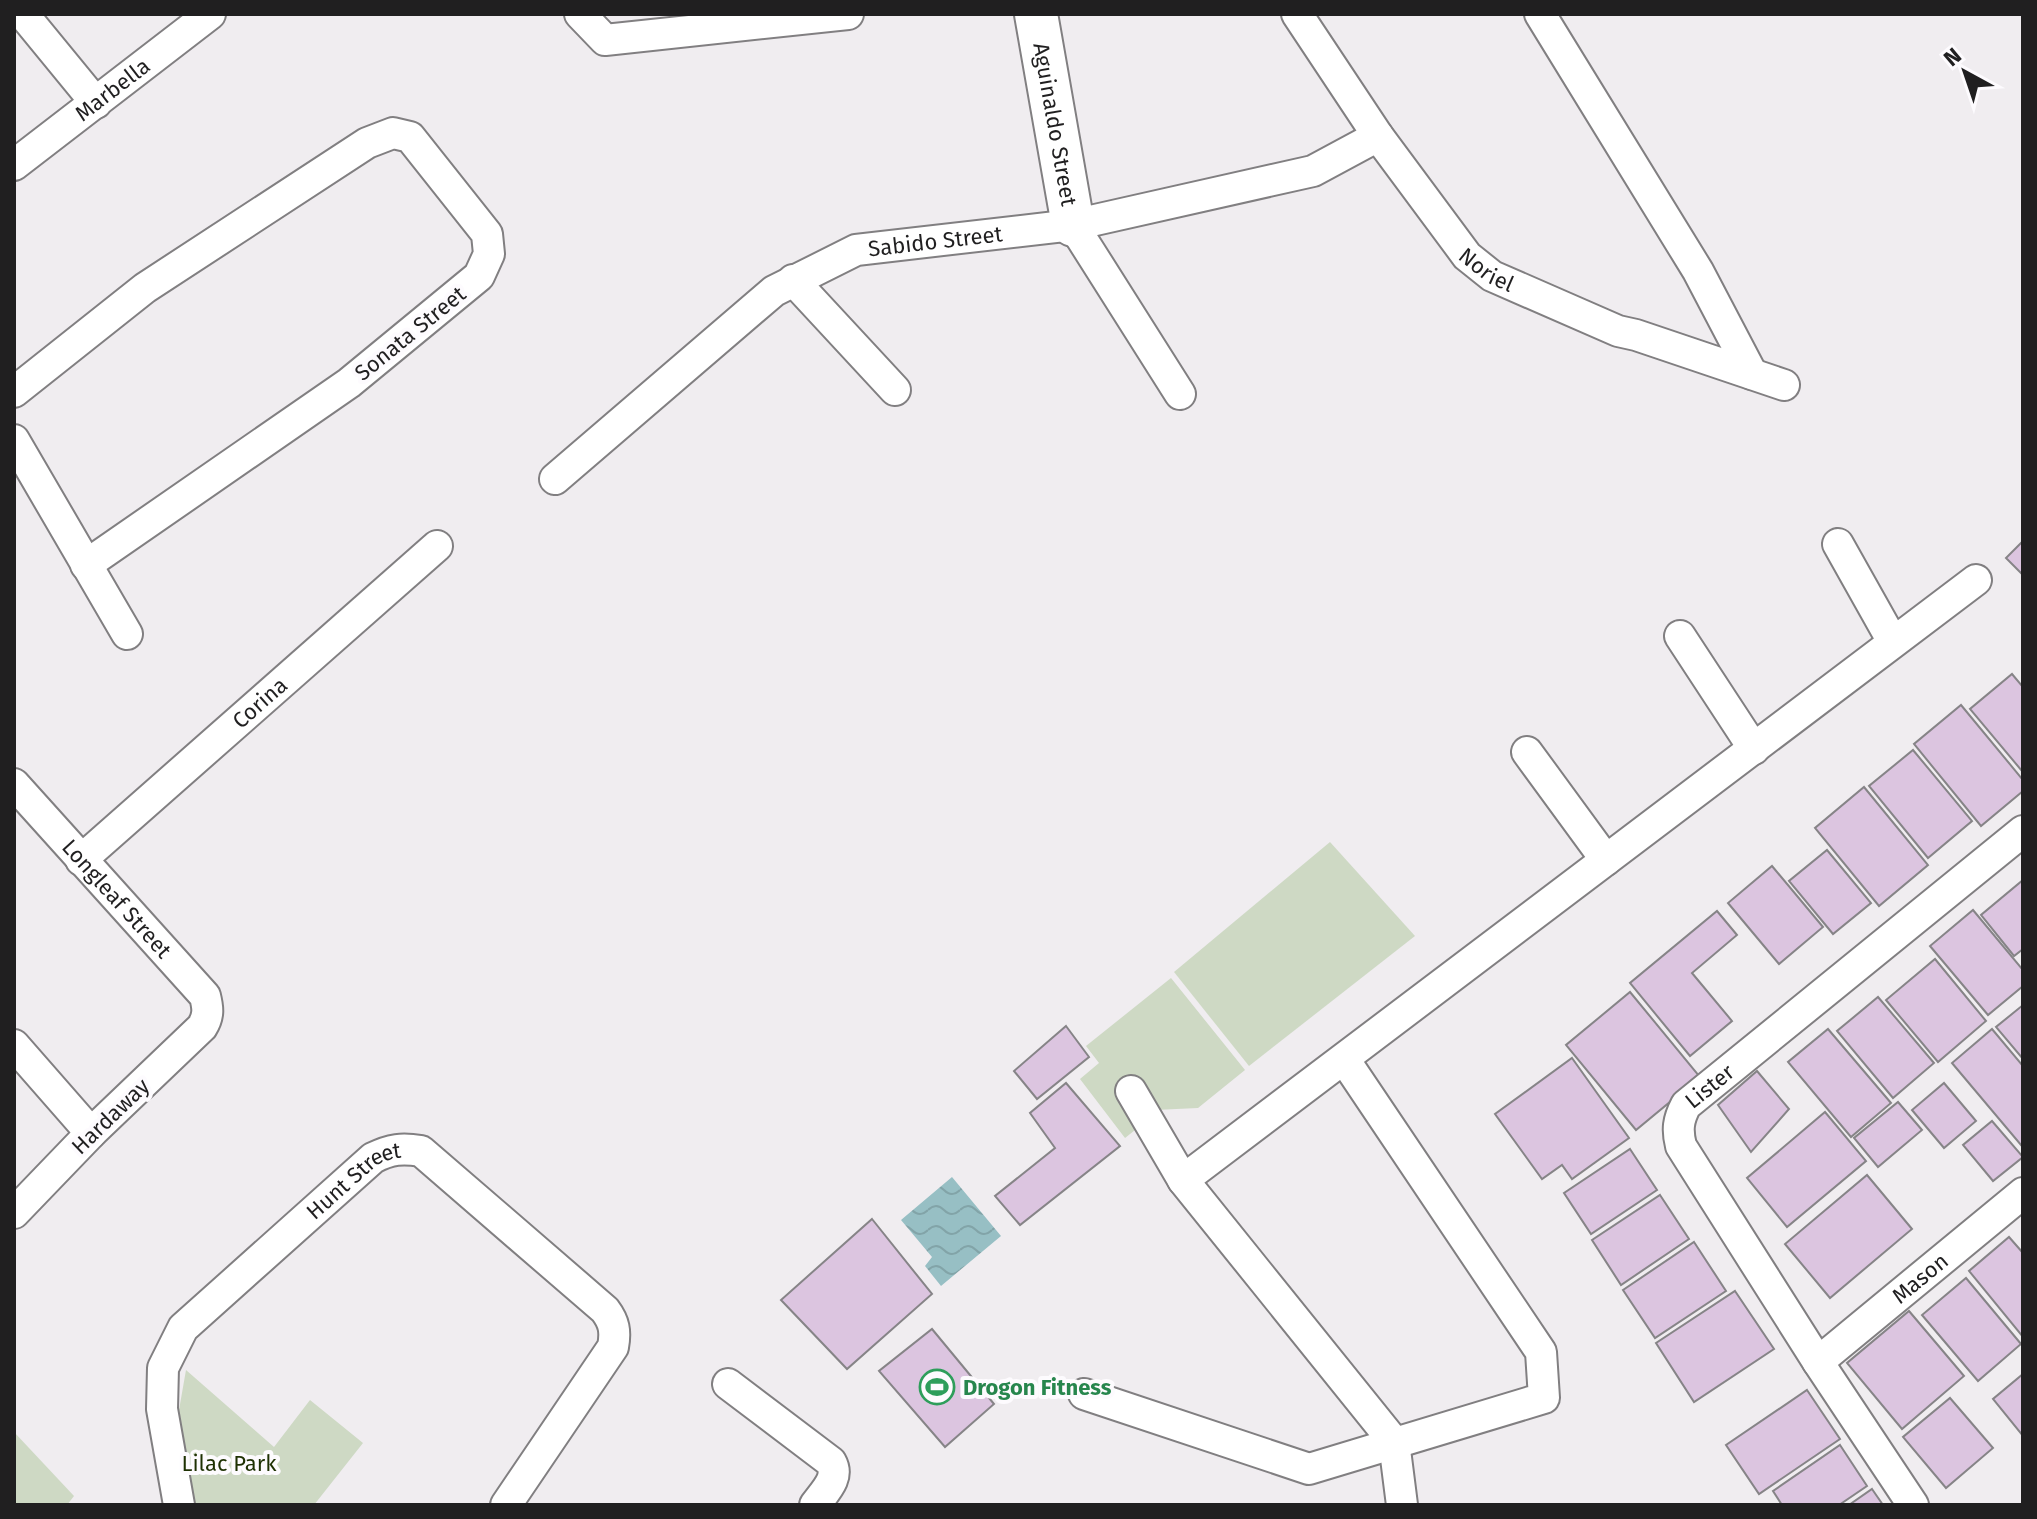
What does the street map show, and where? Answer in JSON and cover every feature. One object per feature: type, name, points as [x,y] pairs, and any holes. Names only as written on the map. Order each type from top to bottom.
[{"type":"street","points":[[23,14],[96,103]]},
{"type":"street","name":"Marbella","points":[[14,165],[210,14]]},
{"type":"street","points":[[580,14],[605,40],[848,14]]},
{"type":"street","name":"Aguinaldo Street","points":[[1036,14],[1073,225],[1180,394]]},
{"type":"street","name":"Noriel","points":[[1297,14],[1378,136],[1467,256],[1492,276],[1618,331],[1784,385]]},
{"type":"street","points":[[1540,14],[1698,271],[1752,374]]},
{"type":"street","name":"Sonata Street","points":[[14,392],[145,288],[367,143],[393,133],[410,137],[487,234],[489,254],[479,276],[349,383],[86,565]]},
{"type":"street","name":"Sabido Street","points":[[555,479],[774,291],[856,250],[1073,225],[1313,171],[1378,136]]},
{"type":"street","points":[[793,280],[895,390]]},
{"type":"street","points":[[14,440],[127,634]]},
{"type":"street","points":[[1838,544],[1893,642]]},
{"type":"street","name":"Corina","points":[[81,860],[437,546]]},
{"type":"street","points":[[1183,1180],[1976,580]]},
{"type":"street","points":[[1680,636],[1754,749]]},
{"type":"street","points":[[1527,752],[1606,860]]},
{"type":"street","name":"Longleaf Street","points":[[14,784],[205,996],[207,1019]]},
{"type":"street","name":"Lister","points":[[1913,1505],[1681,1146],[1678,1133],[1680,1117],[1686,1105],[2023,831]]},
{"type":"street","name":"Hardaway","points":[[14,1213],[207,1019]]},
{"type":"street","points":[[14,1045],[91,1133]]},
{"type":"street","points":[[1084,1394],[1309,1469],[1544,1398],[1541,1352],[1344,1059]]},
{"type":"street","points":[[1131,1091],[1183,1180],[1394,1442],[1402,1505]]},
{"type":"street","name":"Hunt Street","points":[[179,1505],[162,1409],[163,1368],[183,1328],[373,1158],[403,1148],[421,1151],[613,1320],[616,1333],[613,1347],[506,1505]]},
{"type":"street","name":"Mason","points":[[1818,1362],[2023,1193]]},
{"type":"street","points":[[728,1384],[831,1462],[834,1477],[815,1505]]},
{"type":"green space","points":[[1330,842],[1415,936],[1249,1066],[1174,972]]},
{"type":"green space","points":[[1171,978],[1245,1070],[1198,1108],[1155,1110],[1125,1138],[1080,1079],[1099,1063],[1086,1046]]},
{"type":"green space","name":"Lilac Park","points":[[186,1370],[274,1447],[310,1400],[363,1443],[314,1505],[197,1505],[194,1503],[179,1410]]},
{"type":"green space","points":[[14,1432],[74,1496],[67,1505],[14,1505]]},
{"type":"water","points":[[952,1177],[1001,1236],[941,1286],[925,1266],[932,1257],[901,1220]]},
{"type":"building","points":[[2023,541],[2023,575],[2006,558]]},
{"type":"building","points":[[2012,674],[2023,687],[2022,771],[1970,709]]},
{"type":"building","points":[[1961,705],[2023,780],[2023,791],[1981,826],[1914,744]]},
{"type":"building","points":[[1913,750],[1972,821],[1928,858],[1869,786]]},
{"type":"building","points":[[1864,787],[1928,865],[1879,906],[1815,828]]},
{"type":"building","points":[[1827,850],[1871,903],[1833,934],[1789,881]]},
{"type":"building","points":[[1772,866],[1823,927],[1779,964],[1728,903]]},
{"type":"building","points":[[2023,880],[2023,949],[2014,956],[1981,915]]},
{"type":"building","points":[[1973,910],[2023,970],[2023,986],[1988,1015],[1930,946]]},
{"type":"building","points":[[1717,911],[1737,935],[1692,973],[1732,1021],[1690,1056],[1630,983]]},
{"type":"building","points":[[1935,959],[1986,1021],[1938,1062],[1886,1000]]},
{"type":"building","points":[[1630,992],[1700,1077],[1636,1130],[1566,1045]]},
{"type":"building","points":[[1878,997],[1934,1063],[1893,1098],[1837,1031]]},
{"type":"building","points":[[2023,1005],[2023,1059],[1996,1027]]},
{"type":"building","points":[[1066,1026],[1089,1057],[1037,1099],[1014,1071]]},
{"type":"building","points":[[1828,1029],[1891,1103],[1851,1137],[1788,1062]]},
{"type":"building","points":[[1992,1029],[2023,1066],[2021,1145],[1952,1063]]},
{"type":"building","points":[[1572,1058],[1629,1138],[1572,1179],[1562,1165],[1542,1179],[1495,1114]]},
{"type":"building","points":[[1757,1071],[1789,1109],[1751,1152],[1718,1105]]},
{"type":"building","points":[[1066,1083],[1120,1146],[1020,1225],[995,1196],[1055,1148],[1030,1113]]},
{"type":"building","points":[[1944,1083],[1976,1121],[1944,1148],[1912,1110]]},
{"type":"building","points":[[1898,1102],[1922,1130],[1878,1167],[1854,1138]]},
{"type":"building","points":[[1825,1112],[1866,1161],[1787,1227],[1747,1178]]},
{"type":"building","points":[[1992,1121],[2023,1157],[1993,1181],[1963,1145]]},
{"type":"building","points":[[1630,1149],[1657,1190],[1591,1234],[1564,1193]]},
{"type":"building","points":[[1867,1175],[1912,1229],[1830,1298],[1785,1244]]},
{"type":"building","points":[[1660,1195],[1689,1239],[1621,1285],[1592,1240]]},
{"type":"building","points":[[872,1219],[932,1294],[847,1369],[781,1300]]},
{"type":"building","points":[[2009,1237],[2023,1253],[2023,1337],[1969,1271]]},
{"type":"building","points":[[1694,1242],[1726,1291],[1655,1338],[1623,1290]]},
{"type":"building","points":[[1966,1278],[2021,1344],[1978,1381],[1922,1315]]},
{"type":"building","points":[[1735,1291],[1774,1349],[1694,1402],[1656,1343]]},
{"type":"building","points":[[1909,1311],[1964,1376],[1902,1429],[1847,1363]]},
{"type":"building","name":"Drogon Fitness","points":[[932,1329],[994,1404],[945,1447],[879,1371]]},
{"type":"building","points":[[2023,1374],[2023,1436],[1993,1399]]},
{"type":"building","points":[[1807,1390],[1840,1439],[1759,1494],[1726,1445]]},
{"type":"building","points":[[1950,1398],[1993,1448],[1946,1488],[1903,1437]]},
{"type":"building","points":[[1840,1445],[1867,1486],[1839,1505],[1782,1505],[1773,1491]]},
{"type":"building","points":[[1872,1489],[1883,1505],[1849,1505]]},
{"type":"place","name":"Drogon Fitness","points":[[937,1387]]}]
